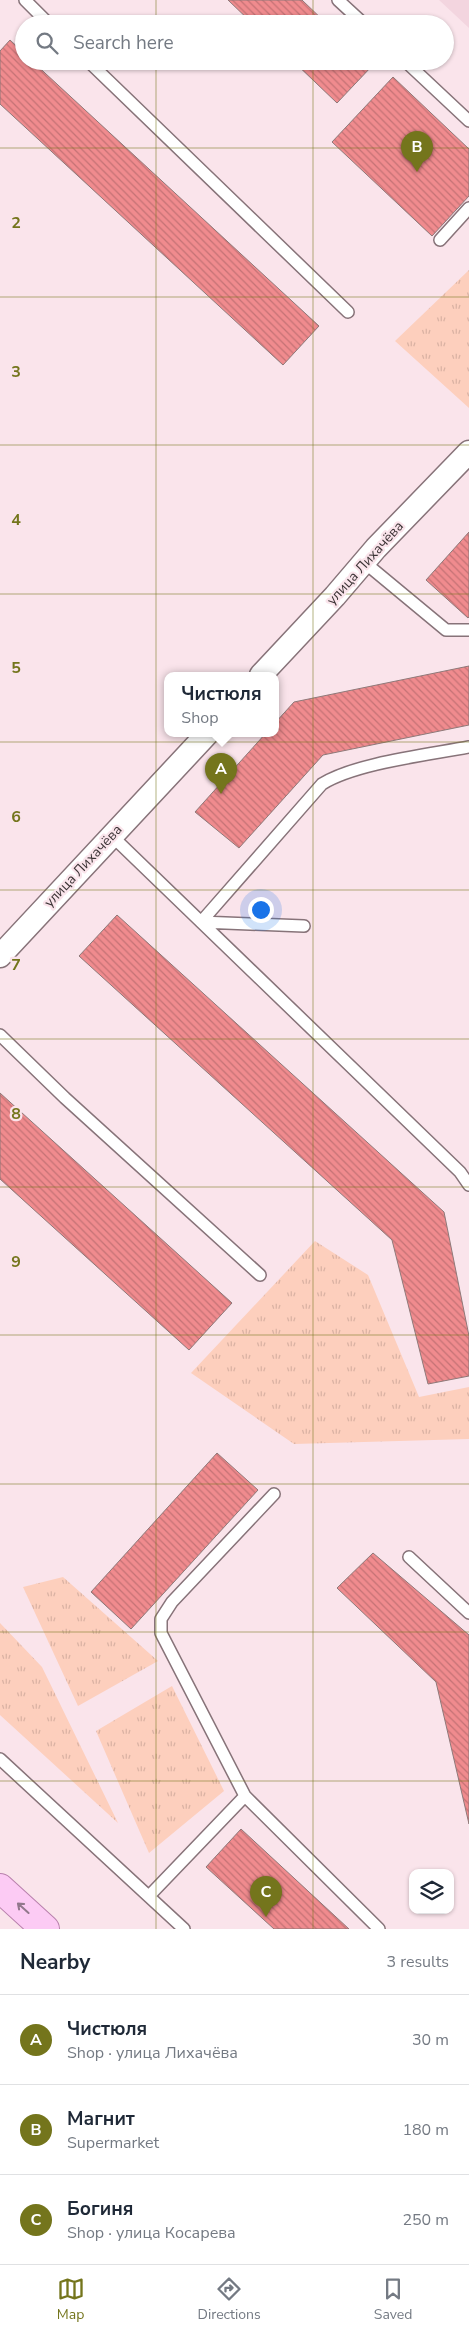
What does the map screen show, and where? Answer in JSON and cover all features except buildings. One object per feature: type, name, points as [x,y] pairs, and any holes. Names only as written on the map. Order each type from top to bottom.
[{"type":"main road","points":[[0,1888],[45,1929]]},
{"type":"street","name":"улица Лихачёва","points":[[264,672],[364,562],[469,452]]},
{"type":"street","name":"улица Лихачёва","points":[[0,956],[204,737]]},
{"type":"lane","points":[[25,0],[40,15]]},
{"type":"lane","points":[[338,0],[354,15]]},
{"type":"lane","points":[[97,70],[348,312]]},
{"type":"lane","points":[[414,70],[469,121]]},
{"type":"lane","points":[[440,240],[469,208]]},
{"type":"lane","points":[[364,562],[446,630],[469,630]]},
{"type":"lane","points":[[201,922],[322,784],[336,775],[357,769],[469,747]]},
{"type":"lane","points":[[112,836],[460,1172],[469,1185]]},
{"type":"lane","points":[[201,922],[304,926]]},
{"type":"lane","points":[[0,1035],[65,1098],[260,1275]]},
{"type":"lane","points":[[274,1494],[172,1602],[161,1619],[161,1633],[245,1796],[379,1929]]},
{"type":"lane","points":[[409,1557],[469,1613]]},
{"type":"lane","points":[[0,1758],[184,1929]]},
{"type":"lane","points":[[148,1896],[245,1796]]},
{"type":"shaded area","points":[[439,0],[469,0],[469,28]]},
{"type":"green space","points":[[469,270],[469,408],[395,341]]},
{"type":"green space","points":[[315,1241],[368,1275],[419,1397],[469,1387],[469,1439],[294,1444],[191,1373]]},
{"type":"green space","points":[[63,1577],[158,1661],[78,1706],[23,1587]]},
{"type":"green space","points":[[0,1623],[42,1667],[118,1823],[0,1715]]},
{"type":"green space","points":[[172,1686],[224,1791],[149,1853],[96,1731]]},
{"type":"place","name":"Магнит","points":[[417,172]]},
{"type":"place","name":"Чистюля","points":[[221,794]]},
{"type":"place","name":"Богиня","points":[[266,1917]]}]
